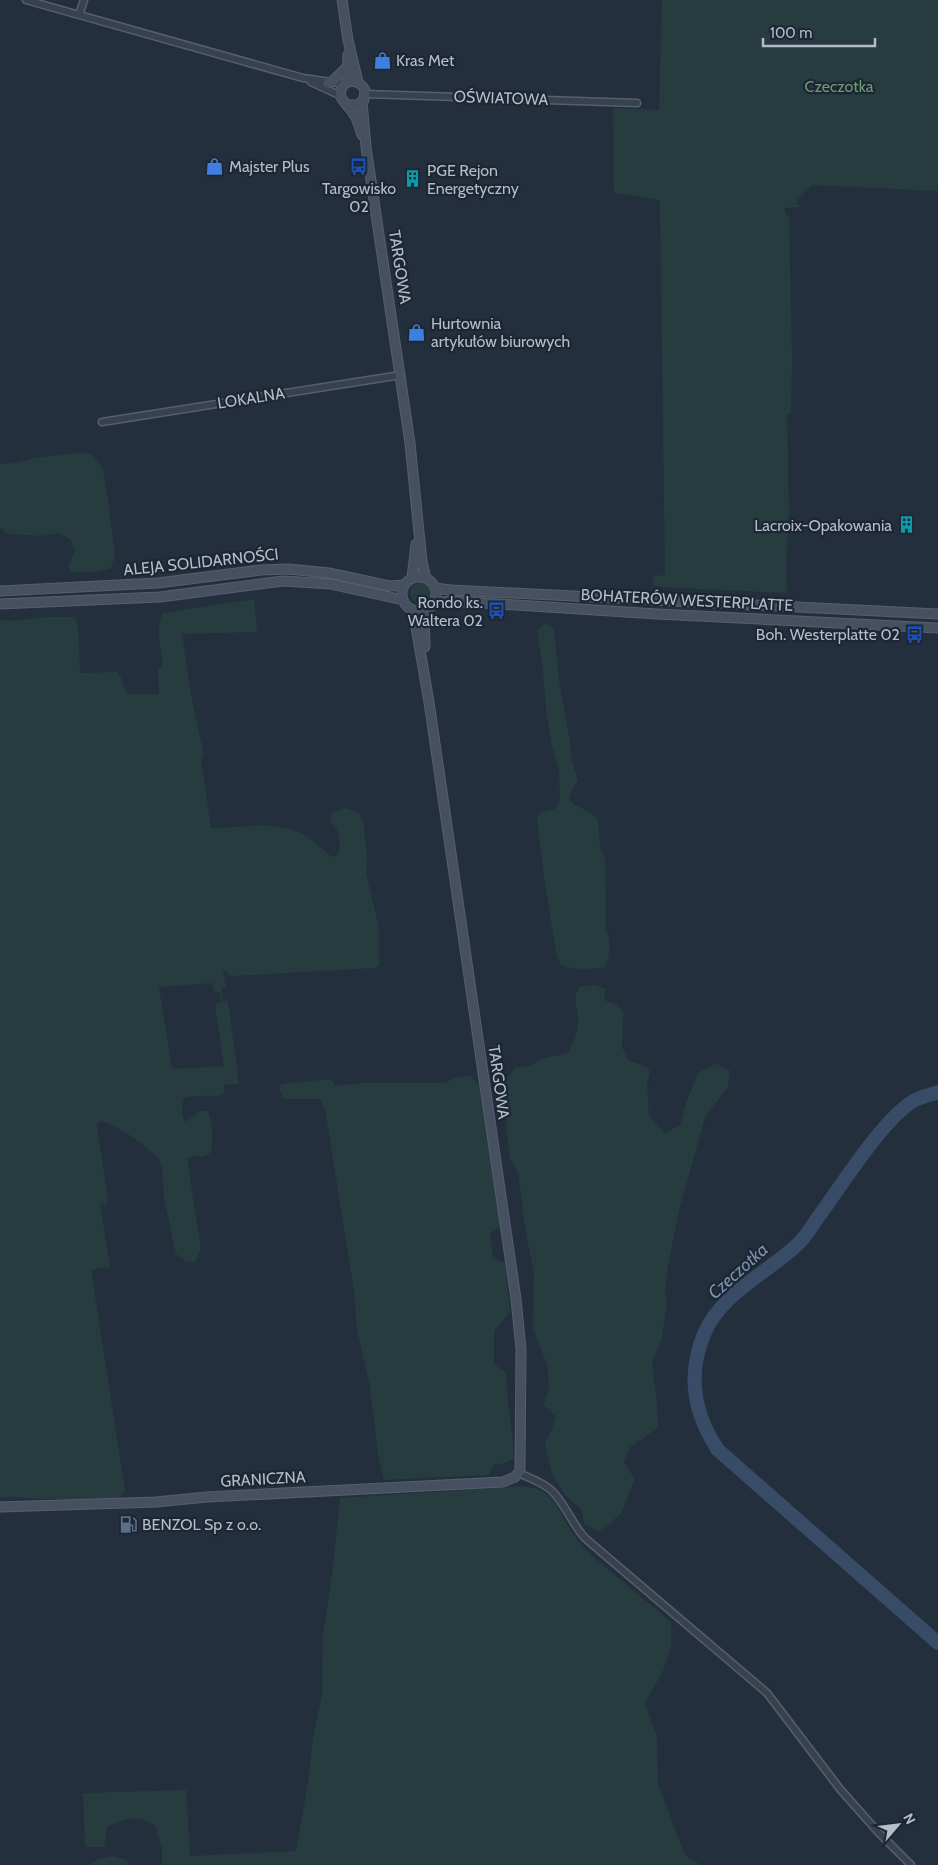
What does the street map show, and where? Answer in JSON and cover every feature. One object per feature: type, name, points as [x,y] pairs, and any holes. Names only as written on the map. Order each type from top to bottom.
[{"type":"street","points":[[26,0],[303,78],[346,84]]},
{"type":"street","points":[[79,15],[84,0]]},
{"type":"street","points":[[303,78],[341,96],[348,105],[356,106],[363,98],[363,87],[358,82],[348,40],[342,0]]},
{"type":"street","points":[[346,84],[348,40]]},
{"type":"street","points":[[328,83],[333,81],[348,66]]},
{"type":"street","points":[[341,96],[341,90],[346,84],[352,81],[358,82]]},
{"type":"street","name":"OŚWIATOWA","points":[[363,98],[637,103]]},
{"type":"street","name":"TARGOWA","points":[[363,98],[366,146],[401,375],[418,511],[422,562],[426,578]]},
{"type":"street","name":"TARGOWA","points":[[348,105],[355,115],[366,146]]},
{"type":"street","name":"LOKALNA","points":[[102,422],[401,375]]},
{"type":"street","name":"TARGOWA","points":[[412,578],[418,511]]},
{"type":"street","name":"ALEJA SOLIDARNOŚCI","points":[[0,591],[158,583],[288,568],[329,573],[389,586],[404,585]]},
{"type":"street","points":[[419,576],[426,578],[432,582],[435,588],[436,596],[434,603],[424,611],[409,608],[403,600],[402,592],[404,585],[412,578],[419,576]]},
{"type":"street","name":"ALEJA SOLIDARNOŚCI","points":[[0,604],[160,597],[283,581],[330,584],[403,600]]},
{"type":"street","name":"BOHATERÓW WESTERPLATTE","points":[[435,588],[938,614]]},
{"type":"street","name":"BOHATERÓW WESTERPLATTE","points":[[434,603],[451,600],[657,614],[938,628]]},
{"type":"street","name":"TARGOWA","points":[[414,610],[516,1299],[521,1348],[520,1470]]},
{"type":"street","name":"TARGOWA","points":[[424,611],[429,702]]},
{"type":"street","points":[[520,1470],[550,1489],[579,1532],[586,1539],[767,1693],[840,1789],[878,1832],[911,1865]]},
{"type":"street","name":"GRANICZNA","points":[[0,1507],[156,1502],[503,1482],[510,1480],[520,1470]]},
{"type":"green space","points":[[662,0],[938,0],[938,191],[812,185],[797,200],[797,204],[803,207],[785,208],[785,213],[789,217],[792,358],[791,413],[787,414],[789,511],[786,566],[787,593],[653,586],[653,576],[665,575],[660,200],[614,193],[613,108],[659,110]]},
{"type":"green space","points":[[76,453],[90,454],[102,466],[106,487],[115,555],[111,568],[96,572],[71,572],[68,567],[75,551],[70,539],[58,533],[42,536],[8,534],[0,528],[0,464]]},
{"type":"green space","points":[[416,583],[424,583],[430,589],[430,597],[424,603],[416,603],[410,597],[410,589]]},
{"type":"green space","points":[[254,599],[257,632],[182,634],[191,695],[204,756],[201,760],[211,828],[273,826],[285,828],[297,831],[308,837],[333,857],[339,854],[340,841],[337,830],[331,823],[331,813],[345,808],[358,812],[363,821],[367,858],[366,873],[379,928],[379,965],[374,968],[232,976],[223,970],[226,987],[221,988],[223,1001],[228,1001],[239,1084],[223,1085],[225,1090],[222,1095],[184,1098],[182,1108],[182,1114],[186,1122],[199,1111],[208,1111],[212,1132],[211,1152],[205,1157],[192,1156],[187,1159],[201,1249],[195,1262],[186,1262],[176,1254],[164,1198],[162,1169],[159,1158],[134,1138],[113,1125],[100,1121],[97,1125],[108,1201],[105,1205],[100,1203],[110,1267],[91,1270],[125,1490],[119,1498],[85,1500],[0,1497],[0,619],[15,621],[45,617],[75,617],[78,627],[80,673],[117,672],[128,694],[159,694],[158,669],[162,666],[163,661],[159,625],[163,613]],"holes":[[[212,983],[213,991],[220,993],[221,1001],[215,1005],[224,1066],[172,1069],[159,987]]]},
{"type":"green space","points":[[546,623],[554,629],[559,681],[572,762],[578,780],[569,798],[574,805],[588,811],[598,819],[600,847],[605,860],[606,930],[610,944],[605,967],[571,968],[560,964],[556,952],[537,818],[542,812],[555,809],[560,800],[559,771],[551,741],[546,709],[537,630]]},
{"type":"green space","points":[[595,985],[606,989],[604,1000],[617,1005],[623,1011],[622,1047],[628,1060],[645,1066],[650,1071],[647,1085],[649,1116],[665,1133],[680,1125],[686,1103],[698,1073],[716,1063],[730,1071],[728,1086],[705,1117],[679,1211],[668,1265],[665,1292],[667,1302],[662,1337],[652,1364],[658,1428],[629,1448],[624,1463],[635,1479],[622,1512],[601,1532],[585,1525],[581,1509],[565,1495],[552,1474],[545,1444],[556,1416],[543,1405],[549,1390],[548,1367],[533,1328],[534,1273],[526,1233],[518,1172],[510,1158],[505,1081],[515,1068],[531,1066],[542,1059],[568,1053],[578,1027],[578,1013],[575,1001],[579,987]]},
{"type":"green space","points":[[471,1076],[479,1086],[500,1226],[490,1234],[493,1258],[505,1263],[510,1312],[494,1331],[494,1364],[506,1373],[514,1458],[505,1463],[494,1465],[489,1475],[384,1480],[378,1454],[370,1386],[357,1330],[354,1291],[326,1115],[321,1099],[284,1099],[279,1090],[281,1084],[331,1079],[335,1086],[364,1083],[444,1083],[458,1077]]},
{"type":"green space","points":[[525,1486],[536,1489],[551,1498],[584,1548],[671,1622],[671,1647],[663,1671],[645,1703],[657,1737],[658,1784],[685,1855],[701,1865],[162,1865],[162,1849],[155,1825],[136,1819],[119,1821],[107,1827],[104,1847],[85,1847],[83,1793],[186,1790],[190,1856],[296,1851],[308,1783],[313,1738],[322,1694],[323,1636],[340,1498]]},
{"type":"green space","points":[[113,1856],[125,1859],[130,1865],[89,1865],[98,1859]]},
{"type":"waterway","name":"Czeczotka","points":[[938,1092],[913,1101],[888,1123],[863,1154],[802,1240],[787,1254],[746,1284],[722,1307],[704,1334],[699,1349],[695,1379],[696,1394],[703,1422],[718,1450],[938,1643]]},
{"type":"place","name":"Kras Met","points":[[382,60]]},
{"type":"place","name":"Majster Plus","points":[[215,166]]},
{"type":"place","name":"Targowisko 02","points":[[359,166]]},
{"type":"place","name":"PGE Rejon Energetyczny","points":[[413,179]]},
{"type":"place","name":"Hurtownia artykułów biurowych","points":[[417,332]]},
{"type":"place","name":"Lacroix-Opakowania","points":[[906,525]]},
{"type":"place","name":"Rondo ks. Waltera 02","points":[[497,611]]},
{"type":"place","name":"Boh. Westerplatte 02","points":[[914,634]]},
{"type":"place","name":"BENZOL Sp z o.o.","points":[[128,1524]]}]
